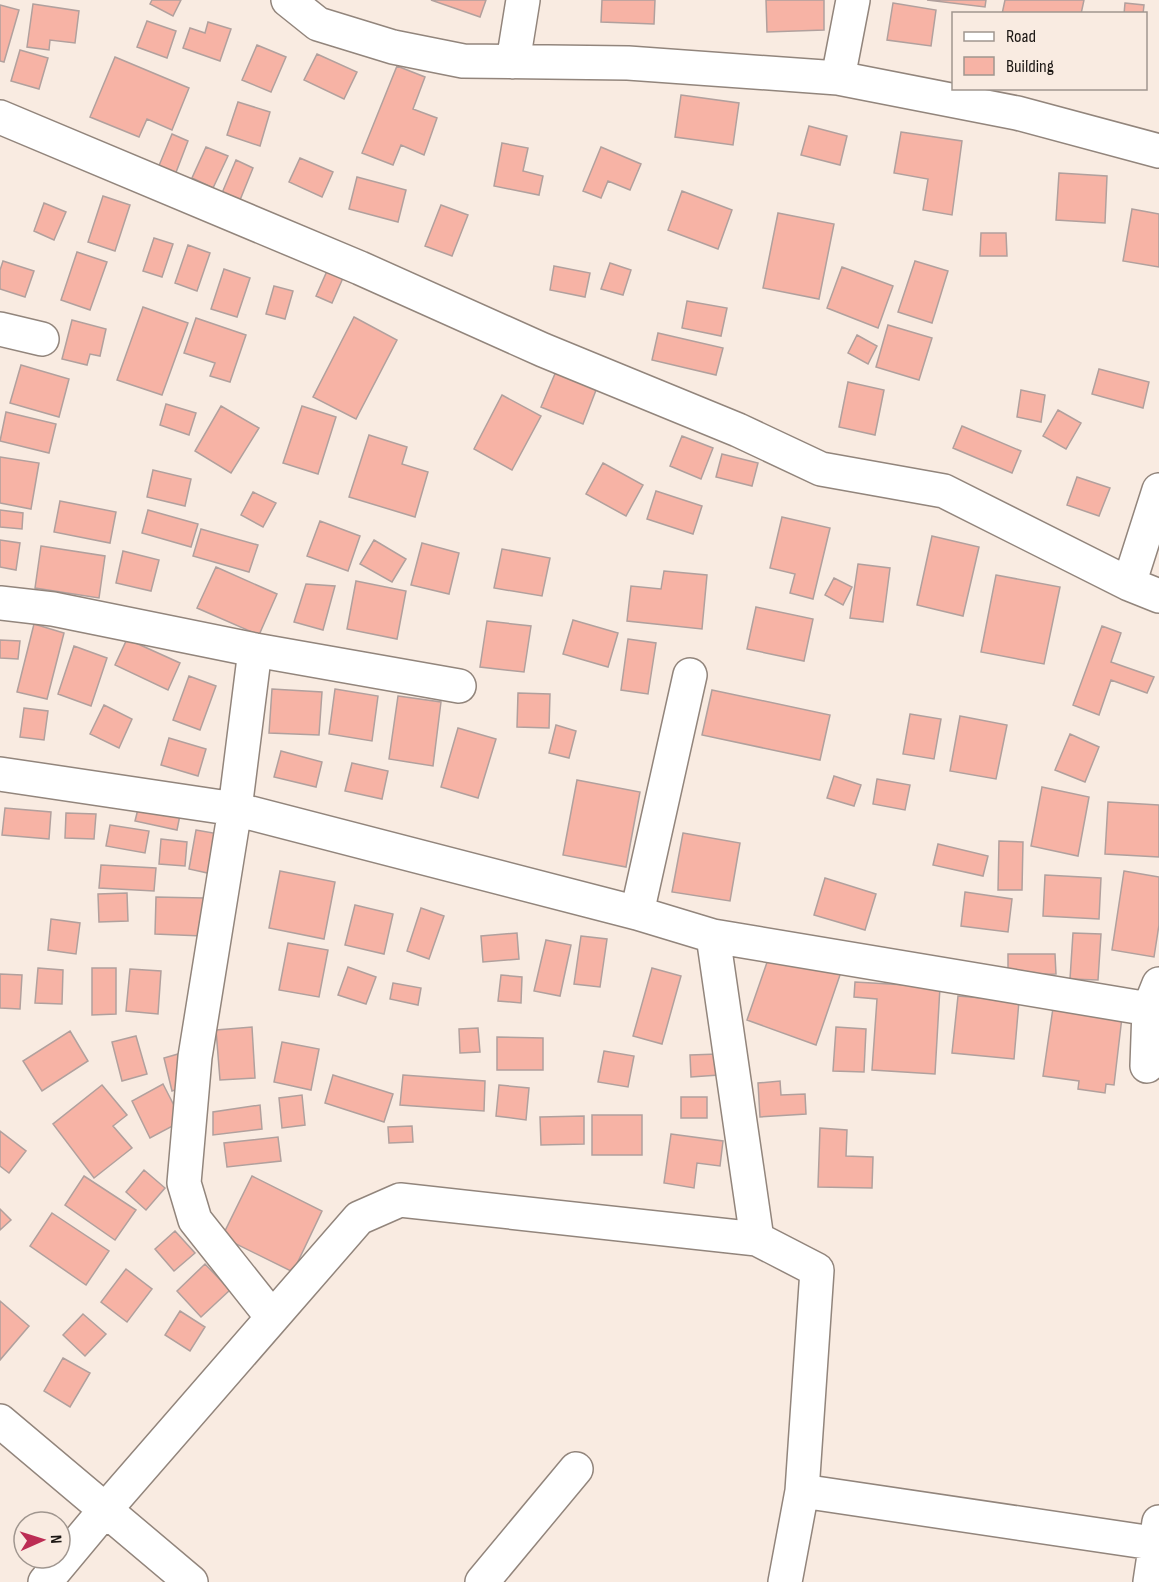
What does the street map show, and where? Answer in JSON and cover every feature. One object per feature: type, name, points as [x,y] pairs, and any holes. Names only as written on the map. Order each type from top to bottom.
[{"type":"street","points":[[288,0],[318,24],[393,47],[463,62],[628,63],[838,78],[1017,113],[1159,151]]},
{"type":"street","points":[[513,62],[523,0]]},
{"type":"street","points":[[838,78],[853,0]]},
{"type":"street","points":[[0,117],[360,268],[543,350],[738,430],[821,469],[944,491],[1129,584],[1159,596]]},
{"type":"street","points":[[0,329],[42,339]]},
{"type":"street","points":[[1129,584],[1159,490]]},
{"type":"street","points":[[0,603],[53,609],[255,650],[459,686]]},
{"type":"street","points":[[255,650],[235,809],[195,1057],[184,1183],[195,1220],[272,1317]]},
{"type":"street","points":[[637,913],[690,675]]},
{"type":"street","points":[[0,774],[235,809],[637,913],[713,936],[1154,997],[1148,1066]]},
{"type":"street","points":[[713,936],[757,1239]]},
{"type":"street","points":[[45,1582],[359,1218],[400,1200],[757,1239],[817,1270],[802,1491],[786,1582]]},
{"type":"street","points":[[0,1421],[191,1582]]},
{"type":"street","points":[[482,1582],[576,1469]]},
{"type":"street","points":[[802,1491],[1158,1537],[1150,1582]]},
{"type":"building","points":[[152,0],[181,0],[173,16],[150,4]]},
{"type":"building","points":[[431,0],[486,0],[480,17]]},
{"type":"building","points":[[602,0],[655,0],[654,24],[601,22]]},
{"type":"building","points":[[766,0],[824,0],[824,30],[767,32]]},
{"type":"building","points":[[927,0],[986,0],[985,7]]},
{"type":"building","points":[[1005,0],[1084,0],[1081,12],[1002,12]]},
{"type":"building","points":[[893,3],[936,10],[931,46],[887,40]]},
{"type":"building","points":[[1125,3],[1144,5],[1143,12],[1124,12]]},
{"type":"building","points":[[33,4],[79,11],[75,43],[50,40],[49,50],[27,47]]},
{"type":"building","points":[[0,5],[19,10],[4,62],[0,61]]},
{"type":"building","points":[[147,21],[176,31],[167,58],[137,47]]},
{"type":"building","points":[[208,22],[231,29],[220,61],[183,48],[190,28],[205,33]]},
{"type":"building","points":[[257,45],[286,57],[271,92],[242,80]]},
{"type":"building","points":[[20,50],[48,58],[39,89],[11,81]]},
{"type":"building","points":[[317,54],[357,72],[344,99],[304,80]]},
{"type":"building","points":[[115,57],[189,88],[172,130],[147,119],[139,137],[90,117]]},
{"type":"building","points":[[397,66],[425,77],[413,109],[437,118],[424,155],[401,145],[393,165],[362,153]]},
{"type":"building","points":[[681,95],[739,103],[733,145],[675,137]]},
{"type":"building","points":[[238,102],[270,112],[260,146],[227,135]]},
{"type":"building","points":[[809,126],[847,136],[840,165],[801,155]]},
{"type":"building","points":[[901,132],[962,141],[952,215],[923,210],[928,179],[894,173]]},
{"type":"building","points":[[172,134],[188,141],[175,175],[158,168]]},
{"type":"building","points":[[502,143],[528,148],[523,171],[543,176],[539,195],[494,186]]},
{"type":"building","points":[[206,147],[228,156],[213,188],[192,178]]},
{"type":"building","points":[[601,147],[641,164],[630,190],[608,181],[601,198],[583,191]]},
{"type":"building","points":[[300,158],[333,172],[322,197],[289,182]]},
{"type":"building","points":[[236,160],[253,168],[240,200],[222,193]]},
{"type":"building","points":[[1059,173],[1107,176],[1105,223],[1056,220]]},
{"type":"building","points":[[357,177],[406,190],[398,222],[349,209]]},
{"type":"building","points":[[682,191],[732,210],[718,249],[668,230]]},
{"type":"building","points":[[103,196],[130,205],[115,251],[88,242]]},
{"type":"building","points":[[44,203],[66,212],[54,240],[34,231]]},
{"type":"building","points":[[441,205],[468,215],[452,256],[425,246]]},
{"type":"building","points":[[1132,209],[1159,214],[1159,267],[1123,261]]},
{"type":"building","points":[[778,213],[834,224],[819,299],[763,288]]},
{"type":"building","points":[[981,233],[1006,233],[1007,256],[980,256]]},
{"type":"building","points":[[154,238],[173,244],[162,277],[143,271]]},
{"type":"building","points":[[188,245],[210,253],[197,291],[175,283]]},
{"type":"building","points":[[77,252],[107,262],[90,310],[61,300]]},
{"type":"building","points":[[3,261],[34,271],[25,297],[0,289],[0,270]]},
{"type":"building","points":[[915,261],[948,271],[932,323],[898,312]]},
{"type":"building","points":[[610,263],[631,270],[623,295],[601,289]]},
{"type":"building","points":[[554,266],[590,273],[585,297],[550,290]]},
{"type":"building","points":[[842,267],[893,286],[878,328],[827,308]]},
{"type":"building","points":[[224,269],[250,278],[237,317],[211,309]]},
{"type":"building","points":[[327,271],[343,278],[332,303],[316,296]]},
{"type":"building","points":[[274,286],[293,291],[285,319],[266,314]]},
{"type":"building","points":[[687,301],[727,308],[721,336],[682,328]]},
{"type":"building","points":[[143,307],[188,323],[162,395],[117,380]]},
{"type":"building","points":[[354,317],[397,340],[356,419],[313,397]]},
{"type":"building","points":[[196,318],[246,335],[230,382],[210,376],[215,363],[184,353]]},
{"type":"building","points":[[72,320],[106,329],[100,356],[90,354],[87,365],[62,359]]},
{"type":"building","points":[[888,325],[932,338],[919,380],[876,367]]},
{"type":"building","points":[[658,333],[723,348],[716,375],[652,360]]},
{"type":"building","points":[[857,335],[877,346],[868,364],[848,353]]},
{"type":"building","points":[[21,365],[69,379],[59,417],[10,403]]},
{"type":"building","points":[[557,369],[598,385],[583,424],[541,407]]},
{"type":"building","points":[[1099,369],[1149,382],[1143,408],[1092,394]]},
{"type":"building","points":[[848,382],[884,390],[875,435],[839,427]]},
{"type":"building","points":[[1021,390],[1045,395],[1041,422],[1017,417]]},
{"type":"building","points":[[502,395],[541,416],[512,470],[474,449]]},
{"type":"building","points":[[166,404],[196,413],[189,435],[160,425]]},
{"type":"building","points":[[221,406],[259,428],[231,473],[195,451]]},
{"type":"building","points":[[302,406],[336,417],[318,474],[283,463]]},
{"type":"building","points":[[1058,410],[1081,423],[1066,449],[1043,436]]},
{"type":"building","points":[[6,412],[56,424],[49,453],[0,441]]},
{"type":"building","points":[[962,426],[1021,451],[1012,473],[953,448]]},
{"type":"building","points":[[369,435],[407,447],[402,464],[428,472],[415,517],[349,497]]},
{"type":"building","points":[[682,436],[713,448],[701,479],[670,466]]},
{"type":"building","points":[[722,454],[758,463],[752,486],[716,477]]},
{"type":"building","points":[[0,457],[39,463],[31,509],[0,503]]},
{"type":"building","points":[[603,463],[643,485],[626,516],[586,494]]},
{"type":"building","points":[[153,470],[191,479],[185,506],[147,497]]},
{"type":"building","points":[[1077,477],[1110,488],[1099,516],[1067,505]]},
{"type":"building","points":[[656,491],[702,506],[693,534],[647,519]]},
{"type":"building","points":[[253,492],[276,503],[263,527],[241,515]]},
{"type":"building","points":[[60,501],[116,512],[110,543],[54,532]]},
{"type":"building","points":[[0,510],[23,513],[22,529],[0,527]]},
{"type":"building","points":[[148,510],[198,524],[191,547],[142,533]]},
{"type":"building","points":[[782,517],[830,528],[813,599],[790,593],[795,574],[770,568]]},
{"type":"building","points":[[320,521],[360,536],[348,571],[307,556]]},
{"type":"building","points":[[201,529],[258,545],[249,572],[193,556]]},
{"type":"building","points":[[932,536],[979,547],[963,616],[917,605]]},
{"type":"building","points":[[0,540],[20,543],[16,570],[0,567]]},
{"type":"building","points":[[374,540],[406,559],[392,582],[360,564]]},
{"type":"building","points":[[422,543],[459,553],[449,594],[411,585]]},
{"type":"building","points":[[41,546],[105,556],[99,598],[35,588]]},
{"type":"building","points":[[502,549],[550,558],[542,596],[494,588]]},
{"type":"building","points":[[123,551],[159,560],[151,591],[116,583]]},
{"type":"building","points":[[858,564],[890,568],[883,622],[850,618]]},
{"type":"building","points":[[216,567],[277,594],[259,635],[197,608]]},
{"type":"building","points":[[664,571],[707,575],[702,629],[627,621],[631,586],[661,589]]},
{"type":"building","points":[[996,575],[1060,587],[1044,664],[981,652]]},
{"type":"building","points":[[834,578],[852,587],[843,605],[825,595]]},
{"type":"building","points":[[356,581],[406,591],[397,639],[347,629]]},
{"type":"building","points":[[306,584],[335,586],[323,630],[294,622]]},
{"type":"building","points":[[756,607],[813,619],[804,661],[747,649]]},
{"type":"building","points":[[573,620],[618,633],[608,667],[563,654]]},
{"type":"building","points":[[487,621],[531,626],[524,672],[480,667]]},
{"type":"building","points":[[34,624],[64,633],[47,699],[17,692]]},
{"type":"building","points":[[1102,626],[1121,633],[1111,662],[1154,677],[1147,693],[1111,680],[1099,715],[1073,705]]},
{"type":"building","points":[[127,639],[180,663],[168,690],[115,665]]},
{"type":"building","points":[[628,639],[656,643],[648,694],[621,690]]},
{"type":"building","points":[[0,640],[20,641],[18,659],[0,658]]},
{"type":"building","points":[[74,646],[107,658],[91,706],[58,694]]},
{"type":"building","points":[[189,676],[216,686],[200,730],[173,720]]},
{"type":"building","points":[[272,689],[322,692],[319,735],[269,733]]},
{"type":"building","points":[[335,689],[378,696],[372,741],[329,734]]},
{"type":"building","points":[[712,690],[830,715],[820,760],[702,735]]},
{"type":"building","points":[[518,693],[550,694],[549,728],[517,727]]},
{"type":"building","points":[[398,696],[441,702],[433,766],[389,759]]},
{"type":"building","points":[[104,705],[132,719],[119,748],[90,734]]},
{"type":"building","points":[[24,708],[48,711],[44,740],[20,737]]},
{"type":"building","points":[[910,714],[941,719],[934,759],[903,754]]},
{"type":"building","points":[[960,716],[1007,725],[996,779],[950,771]]},
{"type":"building","points":[[556,725],[576,731],[569,758],[549,753]]},
{"type":"building","points":[[458,728],[496,739],[478,798],[441,787]]},
{"type":"building","points":[[1070,734],[1099,747],[1085,782],[1055,770]]},
{"type":"building","points":[[169,738],[206,749],[198,776],[161,765]]},
{"type":"building","points":[[281,751],[322,762],[316,787],[274,777]]},
{"type":"building","points":[[352,763],[388,771],[382,799],[345,791]]},
{"type":"building","points":[[834,776],[861,785],[854,806],[827,798]]},
{"type":"building","points":[[877,779],[910,785],[905,810],[873,804]]},
{"type":"building","points":[[577,780],[640,792],[626,867],[563,855]]},
{"type":"building","points":[[1042,787],[1089,797],[1078,856],[1031,846]]},
{"type":"building","points":[[140,801],[181,810],[177,830],[135,821]]},
{"type":"building","points":[[1108,802],[1159,805],[1159,857],[1105,854]]},
{"type":"building","points":[[5,808],[51,812],[49,839],[2,835]]},
{"type":"building","points":[[66,813],[96,814],[94,839],[65,838]]},
{"type":"building","points":[[110,825],[149,831],[145,853],[106,846]]},
{"type":"building","points":[[196,830],[219,834],[212,874],[189,869]]},
{"type":"building","points":[[683,833],[740,843],[730,901],[672,892]]},
{"type":"building","points":[[161,839],[187,842],[185,866],[159,864]]},
{"type":"building","points":[[999,841],[1023,842],[1022,890],[998,890]]},
{"type":"building","points":[[938,844],[988,856],[983,876],[933,865]]},
{"type":"building","points":[[101,865],[156,868],[154,891],[99,888]]},
{"type":"building","points":[[280,871],[335,882],[324,939],[269,928]]},
{"type":"building","points":[[1124,871],[1159,877],[1159,925],[1154,957],[1112,950]]},
{"type":"building","points":[[1045,875],[1101,878],[1099,919],[1043,916]]},
{"type":"building","points":[[825,878],[876,894],[865,930],[814,915]]},
{"type":"building","points":[[965,892],[1012,899],[1008,932],[961,926]]},
{"type":"building","points":[[127,893],[128,921],[99,922],[98,894]]},
{"type":"building","points":[[156,897],[204,898],[202,936],[155,934]]},
{"type":"building","points":[[355,905],[393,914],[384,954],[345,945]]},
{"type":"building","points":[[421,908],[444,916],[429,959],[407,951]]},
{"type":"building","points":[[51,919],[80,923],[76,954],[48,950]]},
{"type":"building","points":[[517,933],[519,959],[483,962],[481,936]]},
{"type":"building","points":[[1073,933],[1101,934],[1098,980],[1070,979]]},
{"type":"building","points":[[581,936],[607,939],[600,987],[574,984]]},
{"type":"building","points":[[546,940],[571,945],[560,996],[534,991]]},
{"type":"building","points":[[288,943],[328,950],[319,997],[279,990]]},
{"type":"building","points":[[772,948],[841,972],[816,1045],[747,1020]]},
{"type":"building","points":[[1008,954],[1055,954],[1056,974],[1008,975]]},
{"type":"building","points":[[348,967],[376,977],[366,1004],[338,995]]},
{"type":"building","points":[[38,968],[63,970],[62,1004],[35,1003]]},
{"type":"building","points":[[92,968],[116,968],[116,1014],[92,1015]]},
{"type":"building","points":[[652,968],[681,976],[662,1044],[633,1036]]},
{"type":"building","points":[[130,969],[161,971],[158,1014],[126,1011]]},
{"type":"building","points":[[0,974],[22,975],[20,1009],[0,1008]]},
{"type":"building","points":[[501,975],[522,977],[521,1003],[498,1001]]},
{"type":"building","points":[[855,982],[940,987],[935,1074],[872,1070],[877,999],[854,997]]},
{"type":"building","points":[[393,983],[421,988],[418,1005],[390,999]]},
{"type":"building","points":[[958,996],[1019,1001],[1014,1059],[952,1053]]},
{"type":"building","points":[[1053,1008],[1122,1017],[1114,1085],[1106,1084],[1105,1093],[1078,1089],[1079,1081],[1043,1076]]},
{"type":"building","points":[[252,1027],[255,1078],[220,1080],[216,1030]]},
{"type":"building","points":[[836,1027],[866,1029],[864,1072],[833,1071]]},
{"type":"building","points":[[478,1028],[480,1052],[460,1053],[459,1029]]},
{"type":"building","points":[[70,1031],[88,1061],[42,1091],[23,1061]]},
{"type":"building","points":[[136,1036],[147,1074],[122,1081],[112,1042]]},
{"type":"building","points":[[497,1037],[543,1038],[543,1070],[497,1070]]},
{"type":"building","points":[[282,1042],[319,1049],[311,1090],[274,1082]]},
{"type":"building","points":[[604,1051],[634,1056],[628,1087],[598,1082]]},
{"type":"building","points":[[178,1054],[187,1086],[172,1091],[164,1058]]},
{"type":"building","points":[[718,1054],[719,1075],[691,1077],[690,1055]]},
{"type":"building","points":[[333,1075],[393,1094],[384,1122],[325,1103]]},
{"type":"building","points":[[403,1075],[485,1081],[484,1111],[400,1105]]},
{"type":"building","points":[[780,1081],[781,1095],[805,1094],[806,1114],[760,1117],[758,1083]]},
{"type":"building","points":[[163,1084],[182,1121],[150,1138],[132,1101]]},
{"type":"building","points":[[102,1085],[127,1115],[113,1126],[132,1148],[94,1178],[53,1124]]},
{"type":"building","points":[[499,1085],[529,1088],[526,1120],[496,1116]]},
{"type":"building","points":[[302,1095],[305,1125],[282,1128],[279,1098]]},
{"type":"building","points":[[681,1097],[707,1097],[707,1118],[681,1118]]},
{"type":"building","points":[[260,1105],[262,1129],[213,1135],[213,1112]]},
{"type":"building","points":[[592,1115],[642,1115],[642,1155],[592,1155]]},
{"type":"building","points":[[584,1116],[584,1144],[541,1145],[540,1117]]},
{"type":"building","points":[[412,1126],[413,1142],[389,1143],[388,1127]]},
{"type":"building","points":[[820,1128],[847,1130],[846,1156],[873,1157],[872,1188],[818,1187]]},
{"type":"building","points":[[0,1131],[26,1151],[9,1173],[0,1166]]},
{"type":"building","points":[[671,1134],[723,1141],[720,1166],[697,1163],[694,1188],[664,1183]]},
{"type":"building","points":[[278,1137],[281,1161],[227,1167],[224,1143]]},
{"type":"building","points":[[144,1170],[165,1188],[146,1210],[126,1192]]},
{"type":"building","points":[[84,1176],[136,1210],[115,1240],[65,1205]]},
{"type":"building","points":[[252,1176],[322,1211],[293,1272],[222,1237]]},
{"type":"building","points":[[0,1209],[11,1220],[0,1230]]},
{"type":"building","points":[[52,1213],[109,1251],[86,1285],[30,1246]]},
{"type":"building","points":[[175,1231],[195,1253],[174,1271],[155,1249]]},
{"type":"building","points":[[205,1264],[230,1290],[201,1317],[177,1291]]},
{"type":"building","points":[[126,1269],[152,1289],[127,1322],[101,1302]]},
{"type":"building","points":[[0,1301],[29,1326],[0,1360]]},
{"type":"building","points":[[180,1311],[205,1327],[190,1351],[165,1335]]},
{"type":"building","points":[[83,1314],[106,1334],[85,1356],[63,1335]]},
{"type":"building","points":[[63,1358],[90,1373],[70,1407],[44,1391]]}]
